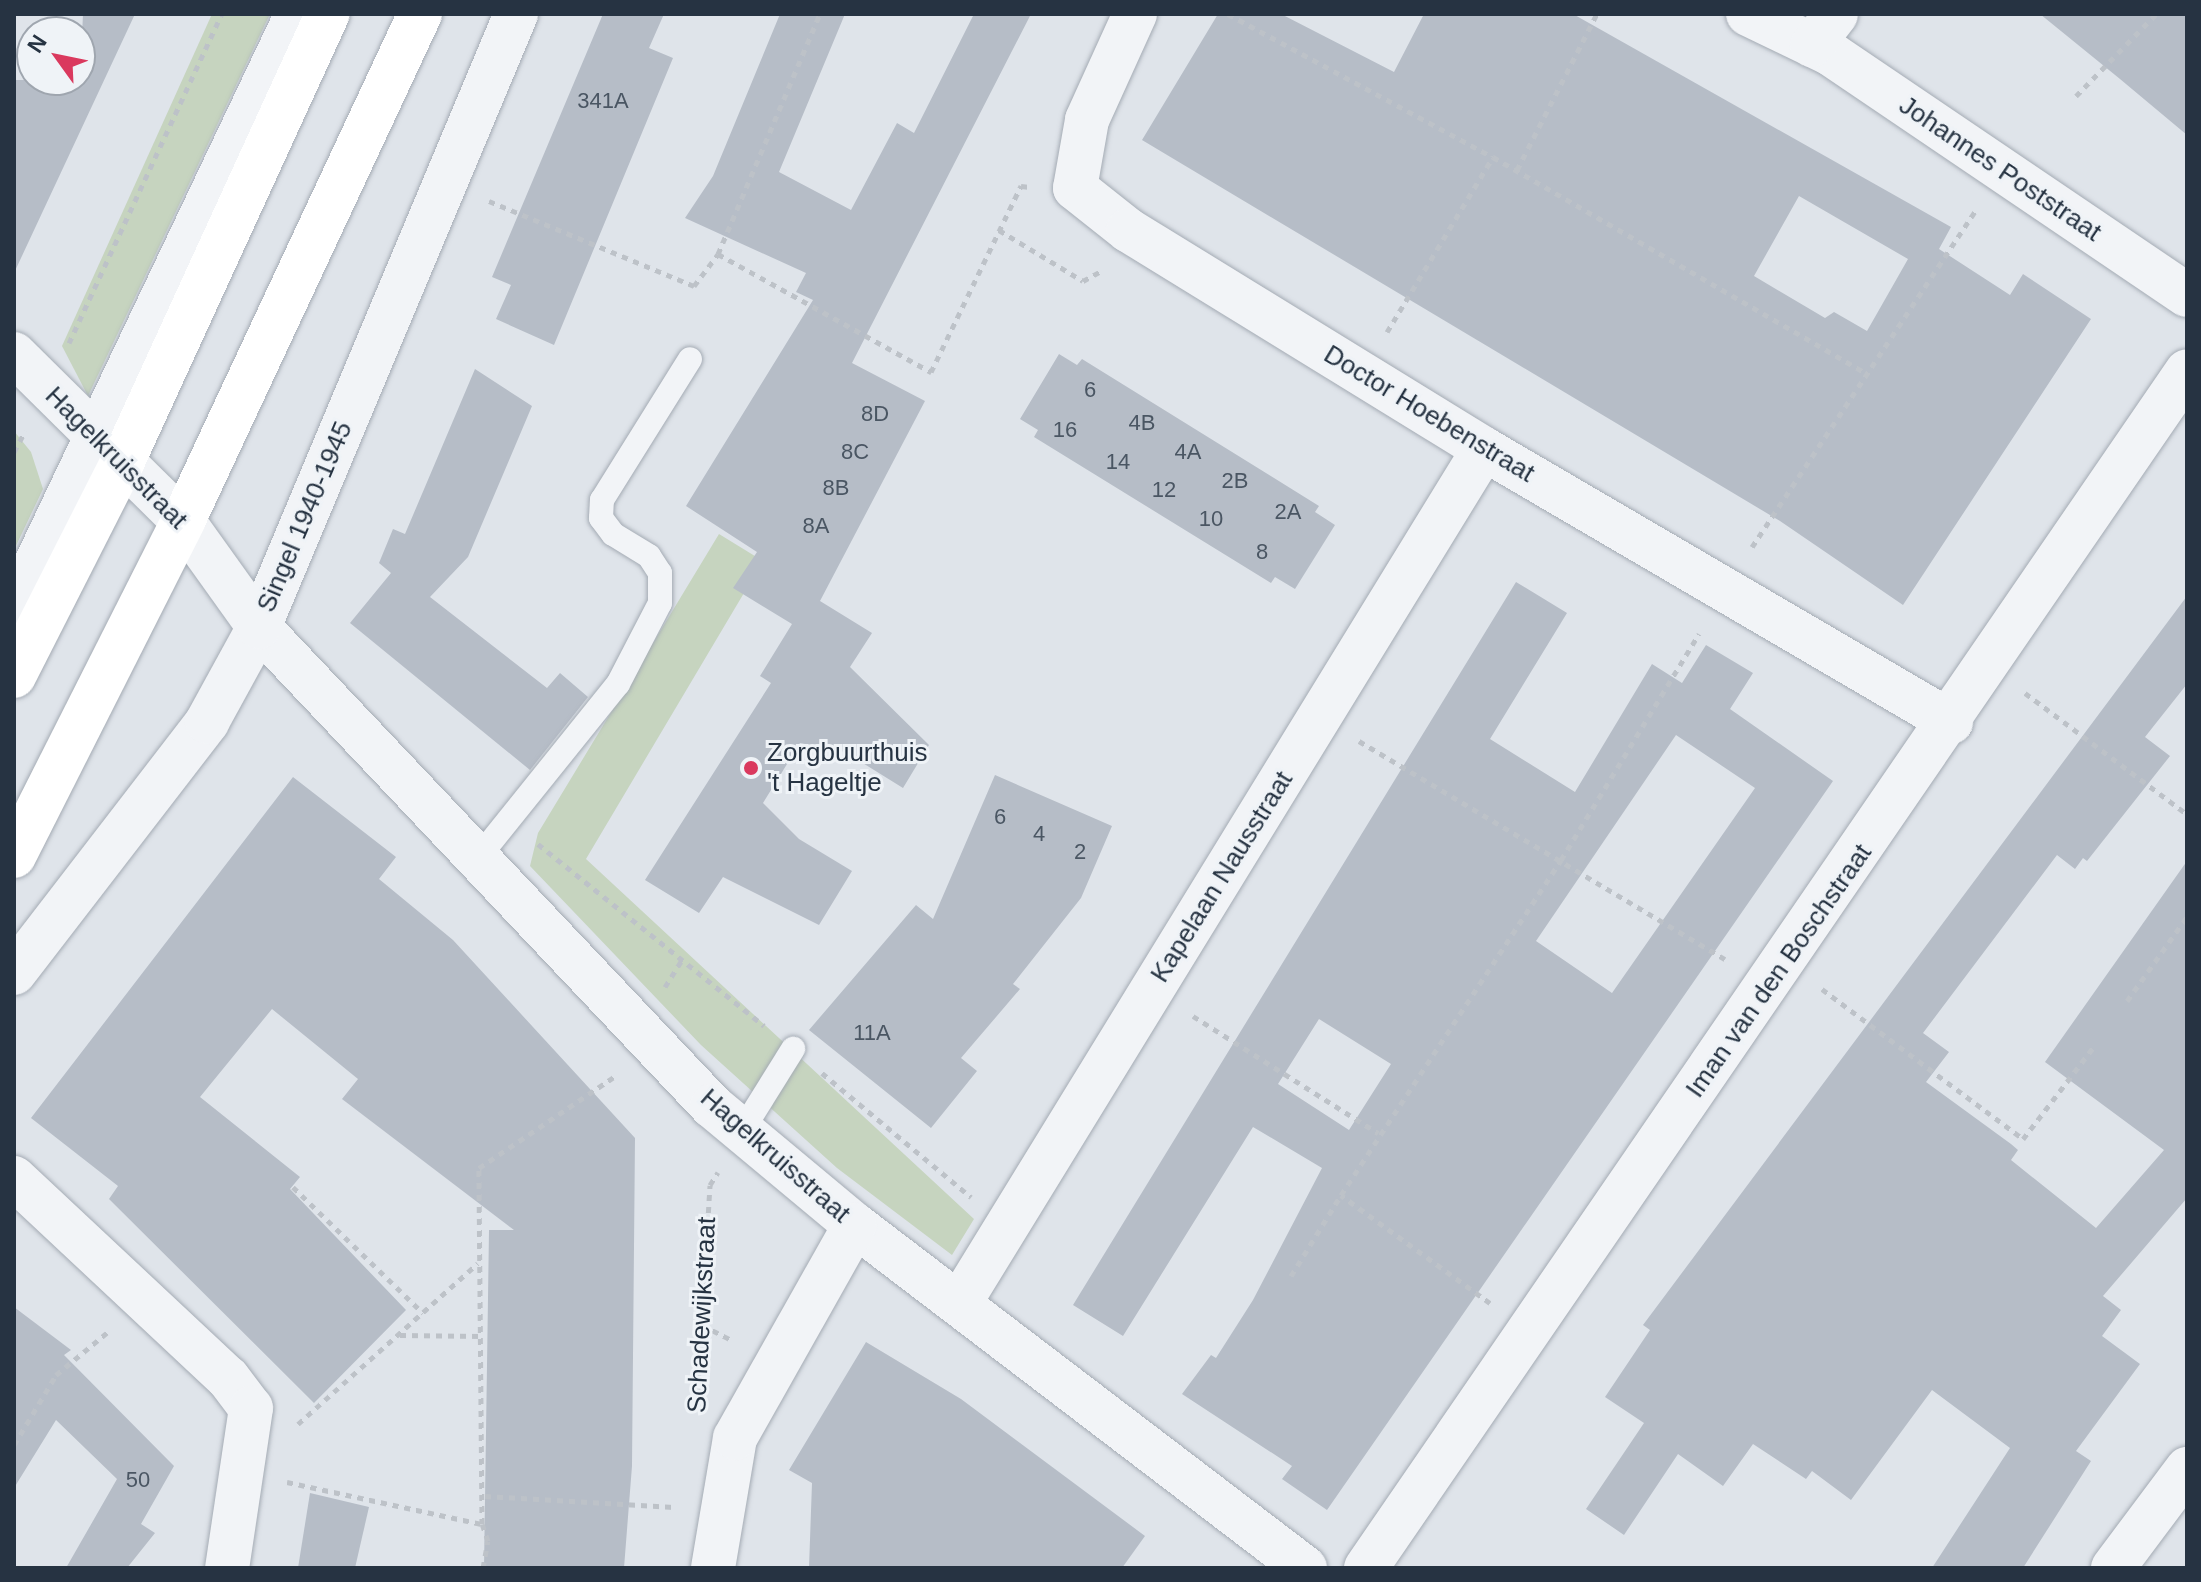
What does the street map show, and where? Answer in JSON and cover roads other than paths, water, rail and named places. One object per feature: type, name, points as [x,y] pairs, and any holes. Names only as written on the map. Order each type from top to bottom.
[{"type":"main road","points":[[14,676],[109,451],[328,14]]},
{"type":"main road","points":[[14,856],[183,521],[420,14]]},
{"type":"street","points":[[14,610],[109,451],[297,14]]},
{"type":"street","name":"Singel 1940-1945","points":[[14,973],[207,722],[259,627],[516,14]]},
{"type":"street","name":"Doctor Hoebenstraat","points":[[1135,14],[1087,120],[1075,188],[1128,230],[1484,449],[1951,722]]},
{"type":"street","name":"Johannes Poststraat","points":[[1748,14],[1824,30],[2002,170],[2187,295]]},
{"type":"street","name":"Hagelkruisstraat","points":[[14,354],[183,521],[259,627],[658,1048],[742,1131],[855,1225],[1305,1568]]},
{"type":"street","name":"Iman van den Boschstraat","points":[[1366,1568],[1951,722],[2187,371]]},
{"type":"street","name":"Kapelaan Nausstraat","points":[[959,1304],[1484,449]]},
{"type":"street","points":[[14,1178],[228,1378],[251,1408],[227,1568]]},
{"type":"street","name":"Schadewijkstraat","points":[[713,1568],[719,1510],[735,1438],[855,1225]]},
{"type":"street","points":[[2113,1568],[2187,1469]]},
{"type":"street","points":[[201,1568],[241,1489]]},
{"type":"lane","points":[[478,858],[618,684],[660,603],[660,573],[649,556],[613,534],[601,518],[602,500],[690,359]]},
{"type":"lane","points":[[742,1131],[793,1049]]},
{"type":"place","name":"Zorgbuurthuis 't Hageltje","points":[[751,768]]}]
